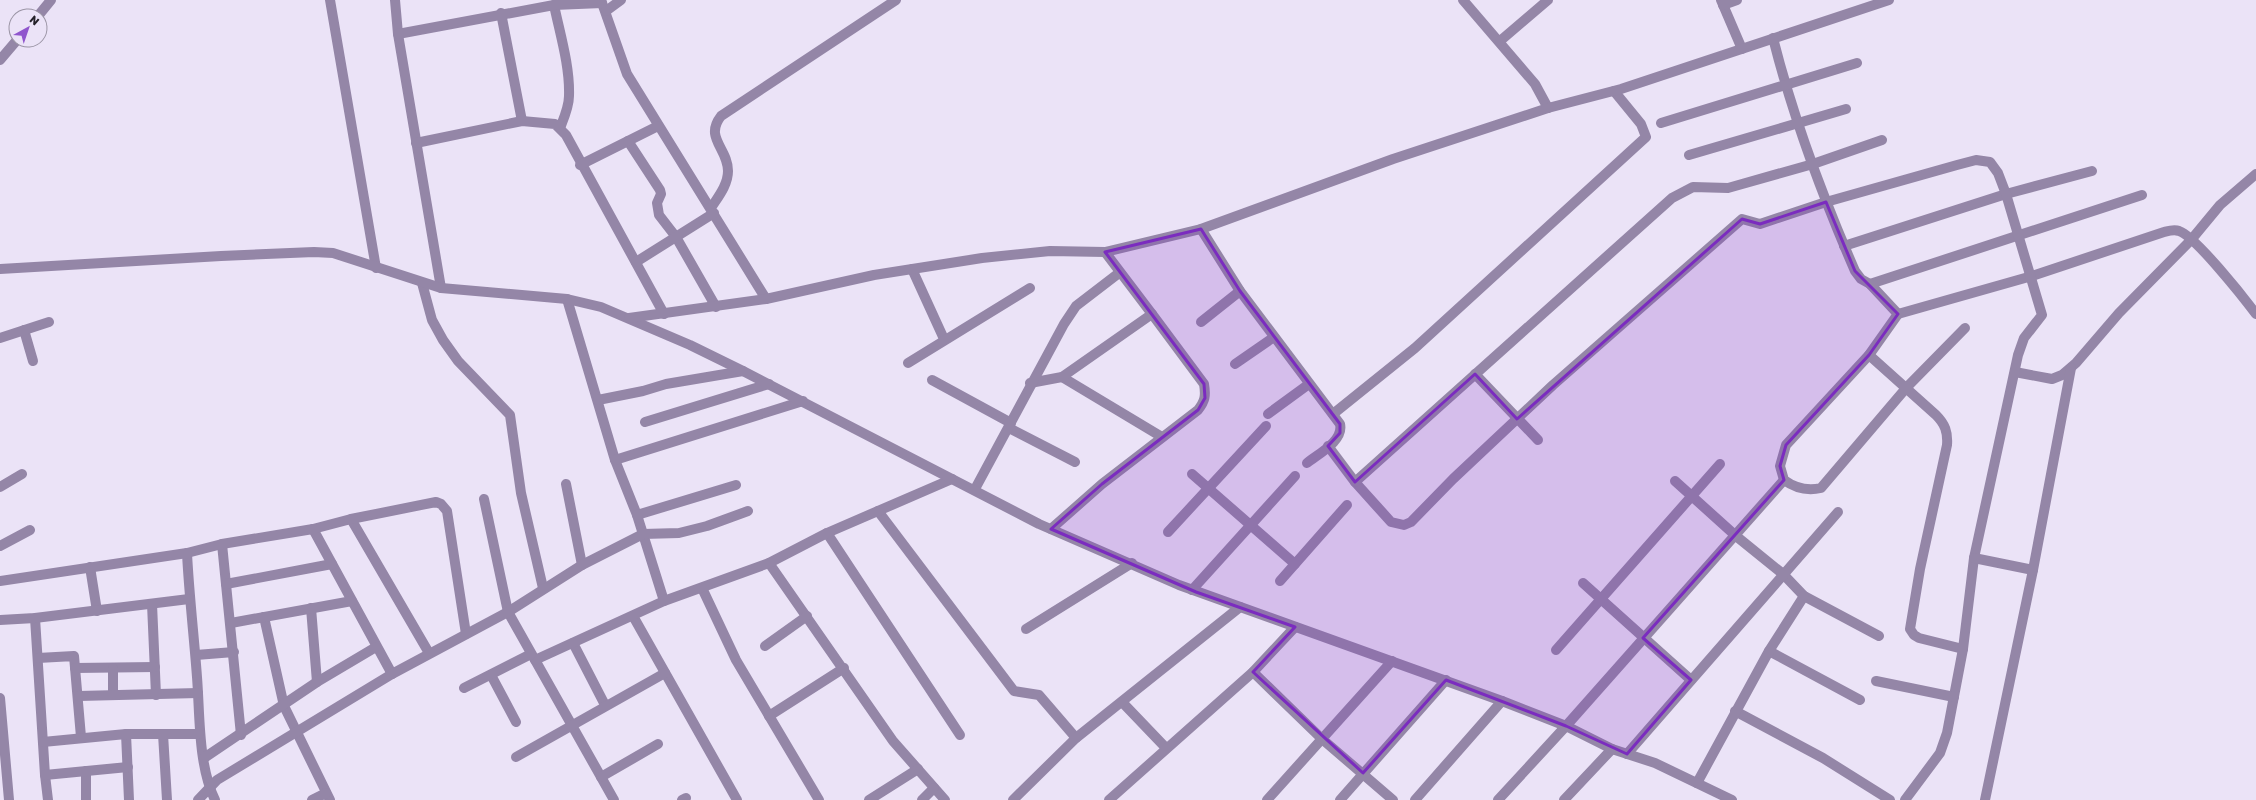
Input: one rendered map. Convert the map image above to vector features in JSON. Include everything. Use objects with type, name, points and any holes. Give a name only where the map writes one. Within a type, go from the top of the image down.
[{"type":"street","points":[[44,8],[51,0]]},
{"type":"street","points":[[330,0],[376,268]]},
{"type":"street","points":[[395,0],[398,34],[441,288]]},
{"type":"street","points":[[398,34],[500,13],[554,4],[603,5],[621,0]]},
{"type":"street","points":[[636,262],[676,237],[713,211],[723,189],[728,171],[727,163],[714,131],[721,116],[896,0]]},
{"type":"street","points":[[1500,41],[1548,0]]},
{"type":"street","points":[[1737,0],[1722,2],[1742,49]]},
{"type":"street","points":[[628,318],[766,299],[874,275],[982,258],[1050,251],[1105,252],[1201,229],[1393,159],[1548,108],[1614,91],[1889,0]]},
{"type":"street","points":[[1466,1],[1535,84],[1548,108]]},
{"type":"street","points":[[554,4],[565,60],[569,95],[567,110],[560,128]]},
{"type":"street","points":[[603,5],[627,74],[766,299]]},
{"type":"street","points":[[500,13],[522,121]]},
{"type":"street","points":[[1773,38],[1785,86],[1826,202],[1844,246],[1861,279],[1870,284],[1898,314]]},
{"type":"street","points":[[0,60],[10,48]]},
{"type":"street","points":[[1661,123],[1857,63]]},
{"type":"street","points":[[1333,414],[1415,348],[1646,137],[1641,124],[1614,91]]},
{"type":"street","points":[[1690,155],[1846,109]]},
{"type":"street","points":[[416,143],[522,121],[555,124],[560,128],[664,314]]},
{"type":"street","points":[[580,165],[658,126]]},
{"type":"street","points":[[1355,482],[1672,198],[1693,187],[1728,188],[1813,164],[1882,140]]},
{"type":"street","points":[[628,141],[660,190],[661,194],[657,203],[660,215],[676,237],[716,306]]},
{"type":"street","points":[[1328,446],[1355,482],[1391,522],[1404,525],[1411,522],[1453,479],[1517,419],[1742,219],[1760,224],[1826,202],[1983,160],[1994,166],[2006,194],[2032,276],[2042,315],[2024,338],[2015,372],[1974,558],[1963,649],[1947,733],[1940,753],[1905,800]]},
{"type":"street","points":[[1844,246],[2006,194],[2092,171]]},
{"type":"street","points":[[2015,372],[2052,379],[2062,375],[2071,368],[2119,313],[2191,240],[2220,205],[2256,174]]},
{"type":"street","points":[[1870,284],[2142,195]]},
{"type":"street","points":[[1201,229],[1240,291],[1333,414],[1341,429],[1337,438],[1307,463]]},
{"type":"street","points":[[1965,328],[1907,387],[1821,488],[1811,491],[1792,485],[1784,480],[1780,466],[1786,445],[1869,355],[1898,314],[2032,276],[2164,232],[2179,231],[2191,240],[2235,286],[2256,314]]},
{"type":"street","points":[[0,269],[314,252],[333,253],[441,288],[567,298],[601,307],[743,371],[1052,529],[1192,590],[1256,611],[1295,627],[1446,680],[1566,726],[1612,749],[1655,763],[1732,800]]},
{"type":"street","points":[[1052,529],[1102,484],[1198,410],[1203,403],[1206,393],[1204,384],[1152,314],[1119,273],[1105,252]]},
{"type":"street","points":[[912,269],[944,339]]},
{"type":"street","points":[[975,489],[1010,425],[1030,383],[1076,306],[1119,273]]},
{"type":"street","points":[[422,283],[432,320],[443,340],[458,361],[510,415],[521,493],[543,588]]},
{"type":"street","points":[[908,363],[944,339],[1030,288]]},
{"type":"street","points":[[1200,322],[1240,291]]},
{"type":"street","points":[[567,298],[615,460],[637,515],[664,601]]},
{"type":"street","points":[[1030,383],[1062,377],[1152,314]]},
{"type":"street","points":[[0,338],[49,322]]},
{"type":"street","points":[[24,330],[33,361]]},
{"type":"street","points":[[1235,364],[1274,337]]},
{"type":"street","points":[[1869,355],[1907,387],[1944,423],[1948,436],[1920,569],[1910,629],[1914,635],[1919,638],[1963,649]]},
{"type":"street","points":[[1985,800],[2033,570],[2071,368]]},
{"type":"street","points":[[598,400],[643,391],[666,384],[743,371]]},
{"type":"street","points":[[1475,374],[1538,440]]},
{"type":"street","points":[[1062,377],[1162,437]]},
{"type":"street","points":[[932,380],[1075,462]]},
{"type":"street","points":[[645,422],[769,384]]},
{"type":"street","points":[[1268,414],[1309,384]]},
{"type":"street","points":[[615,460],[803,401]]},
{"type":"street","points":[[1168,532],[1266,426]]},
{"type":"street","points":[[1556,650],[1720,464]]},
{"type":"street","points":[[0,487],[22,474]]},
{"type":"street","points":[[1192,474],[1295,564]]},
{"type":"street","points":[[1192,590],[1295,476]]},
{"type":"street","points":[[464,688],[533,657],[573,643],[664,601],[769,563],[827,533],[952,479]]},
{"type":"street","points":[[1498,800],[1736,536],[1784,480]]},
{"type":"street","points":[[1675,481],[1736,536],[1784,574],[1804,596],[1879,636]]},
{"type":"street","points":[[566,484],[582,565]]},
{"type":"street","points":[[637,515],[736,485]]},
{"type":"street","points":[[484,499],[508,612],[614,800]]},
{"type":"street","points":[[0,581],[187,553],[222,544],[313,530],[351,518],[436,502],[447,511],[466,634]]},
{"type":"street","points":[[1280,581],[1347,505]]},
{"type":"street","points":[[198,800],[217,780],[392,674],[508,612],[543,588],[582,565],[643,534],[679,533],[707,526],[748,511]]},
{"type":"street","points":[[878,511],[1014,691],[1039,695],[1076,738]]},
{"type":"street","points":[[1627,754],[1838,512]]},
{"type":"street","points":[[351,518],[430,653]]},
{"type":"street","points":[[0,546],[30,530]]},
{"type":"street","points":[[313,530],[392,674]]},
{"type":"street","points":[[827,533],[960,735]]},
{"type":"street","points":[[222,544],[234,652],[241,735]]},
{"type":"street","points":[[187,553],[189,599],[196,655],[200,734],[209,788],[215,800]]},
{"type":"street","points":[[1974,558],[2033,570]]},
{"type":"street","points":[[769,563],[844,668],[893,741],[945,800]]},
{"type":"street","points":[[1026,630],[1132,563]]},
{"type":"street","points":[[226,584],[332,564]]},
{"type":"street","points":[[90,567],[97,611]]},
{"type":"street","points":[[1583,583],[1691,680]]},
{"type":"street","points":[[702,588],[736,660],[819,800]]},
{"type":"street","points":[[1697,783],[1769,651],[1804,596]]},
{"type":"street","points":[[0,620],[36,618],[189,599]]},
{"type":"street","points":[[231,623],[352,601]]},
{"type":"street","points":[[152,604],[156,695]]},
{"type":"street","points":[[1013,800],[1076,738],[1240,607]]},
{"type":"street","points":[[311,608],[317,682]]},
{"type":"street","points":[[633,616],[737,800]]},
{"type":"street","points":[[765,646],[807,616]]},
{"type":"street","points":[[264,617],[284,706],[295,733],[328,796],[312,800]]},
{"type":"street","points":[[36,618],[44,775],[48,800]]},
{"type":"street","points":[[1109,800],[1253,672],[1295,627]]},
{"type":"street","points":[[573,643],[605,706]]},
{"type":"street","points":[[204,758],[241,735],[317,682],[376,647]]},
{"type":"street","points":[[1769,651],[1860,700]]},
{"type":"street","points":[[196,655],[234,652]]},
{"type":"street","points":[[38,658],[72,654],[75,658],[81,737]]},
{"type":"street","points":[[1268,800],[1392,661]]},
{"type":"street","points":[[75,668],[155,667]]},
{"type":"street","points":[[113,668],[113,695]]},
{"type":"street","points":[[769,716],[844,668]]},
{"type":"street","points":[[1253,672],[1322,739],[1393,800]]},
{"type":"street","points":[[516,757],[571,724],[665,673]]},
{"type":"street","points":[[491,675],[516,722]]},
{"type":"street","points":[[1340,800],[1446,680]]},
{"type":"street","points":[[1876,681],[1954,697]]},
{"type":"street","points":[[79,696],[198,693]]},
{"type":"street","points":[[0,698],[9,800]]},
{"type":"street","points":[[1415,800],[1502,701]]},
{"type":"street","points":[[1122,702],[1166,748]]},
{"type":"street","points":[[1735,711],[1823,758],[1890,800]]},
{"type":"street","points":[[43,742],[81,737],[126,734],[200,734]]},
{"type":"street","points":[[126,734],[129,800]]},
{"type":"street","points":[[163,734],[167,800]]},
{"type":"street","points":[[601,777],[658,744]]},
{"type":"street","points":[[1564,800],[1612,749]]},
{"type":"street","points":[[44,775],[128,767]]},
{"type":"street","points":[[869,800],[918,769]]},
{"type":"street","points":[[86,771],[86,800]]},
{"type":"street","points":[[922,800],[934,788]]},
{"type":"highlighted area","points":[[1826,202],[1855,271],[1898,314],[1869,355],[1786,445],[1780,466],[1784,480],[1643,638],[1691,680],[1627,754],[1566,726],[1446,680],[1363,773],[1253,672],[1295,627],[1196,592],[1051,529],[1102,484],[1198,410],[1205,398],[1204,384],[1105,252],[1201,229],[1240,291],[1340,424],[1340,433],[1328,446],[1355,482],[1475,374],[1517,419],[1742,219],[1760,224]]}]
